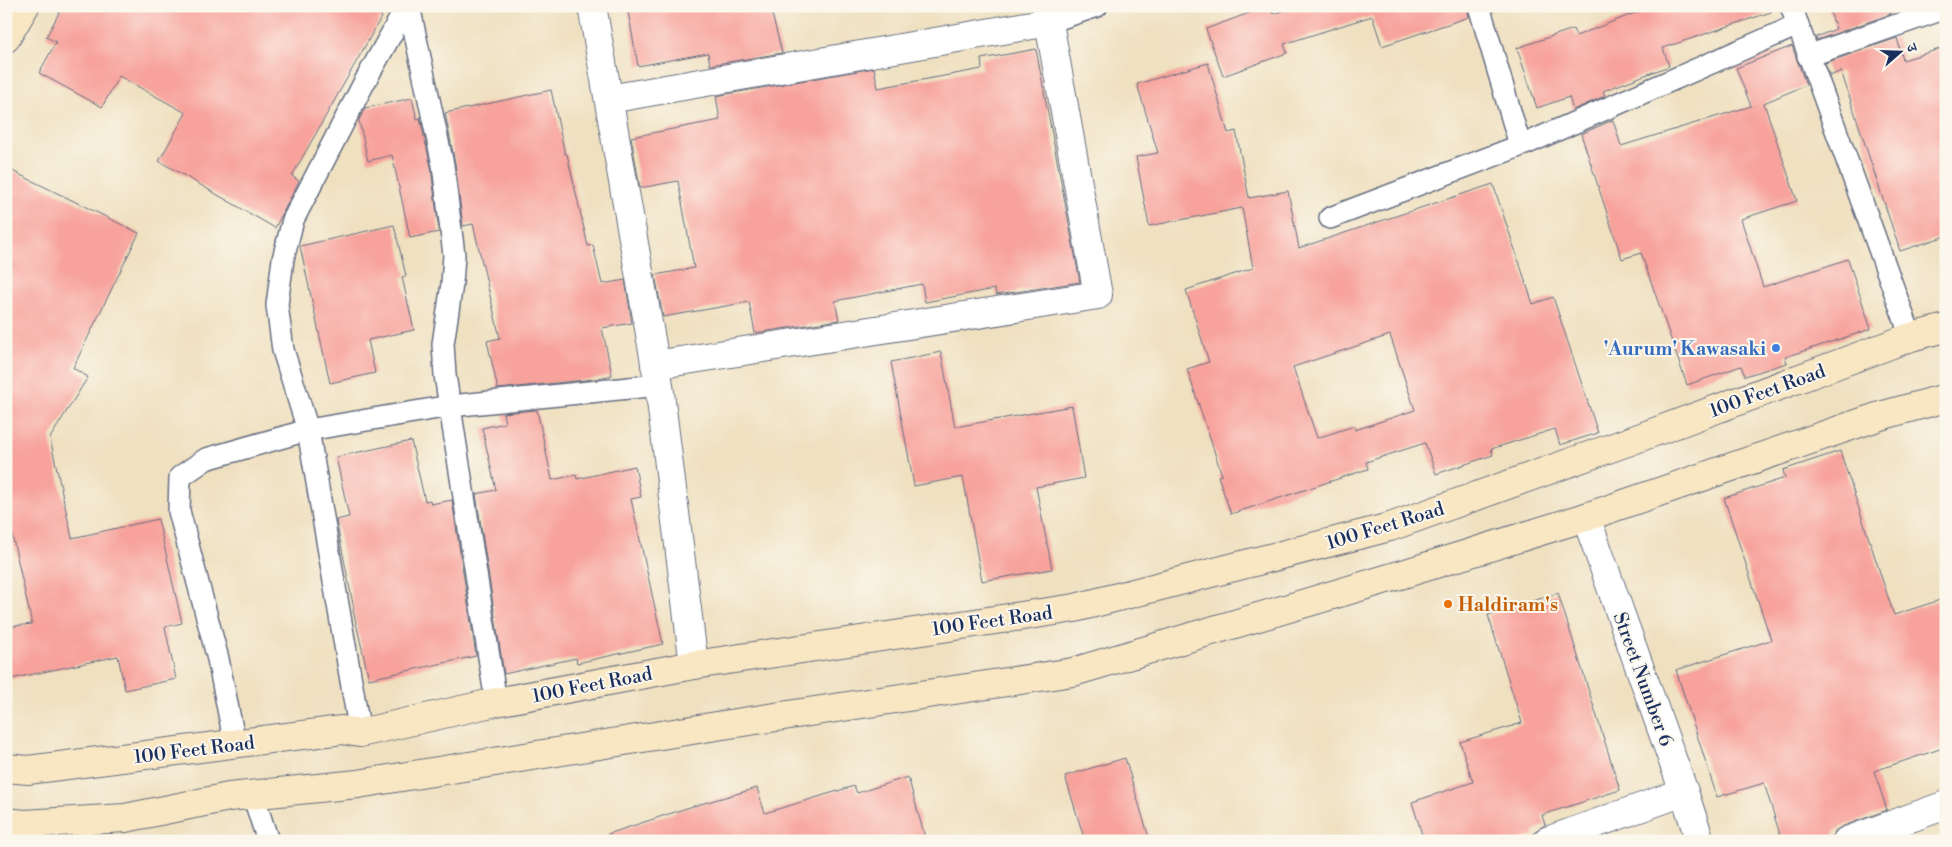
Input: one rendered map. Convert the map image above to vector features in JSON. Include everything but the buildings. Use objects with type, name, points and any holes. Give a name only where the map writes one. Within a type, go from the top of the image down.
[{"type":"street","points":[[6,38],[25,6]]},
{"type":"street","points":[[592,6],[657,375],[694,665]]},
{"type":"street","points":[[609,99],[1048,14],[1098,295],[657,375]]},
{"type":"street","name":"100 Feet Road","points":[[6,768],[28,770],[342,730],[360,733],[496,702],[694,665],[1075,608],[1390,527],[1911,336],[1946,328]]},
{"type":"street","points":[[6,822],[24,824],[125,818],[229,797],[358,784],[723,725],[1072,672],[1393,577],[1586,517],[1880,416],[1946,398]]},
{"type":"street","name":"Street Number 6","points":[[1586,517],[1700,841]]},
{"type":"street","points":[[1547,841],[1684,792]]},
{"type":"street","points":[[1847,841],[1946,805]]},
{"type":"lane","points":[[408,6],[443,165],[454,255],[452,284],[443,344],[444,375],[496,702]]},
{"type":"lane","points":[[360,733],[308,430],[283,350],[277,305],[283,259],[293,220],[364,83],[408,6]]},
{"type":"lane","points":[[1048,14],[1097,6]]},
{"type":"lane","points":[[1479,6],[1520,145]]},
{"type":"lane","points":[[1808,56],[1924,11],[1946,8]]},
{"type":"lane","points":[[1330,218],[1520,145],[1794,16],[1911,336]]},
{"type":"lane","points":[[235,744],[218,659],[179,511],[180,477],[206,459],[308,430],[450,406],[657,375]]},
{"type":"lane","points":[[253,795],[268,841]]},
{"type":"place","name":"'Aurum' Kawasaki","points":[[1776,348]]},
{"type":"place","name":"Haldiram's","points":[[1448,604]]}]
